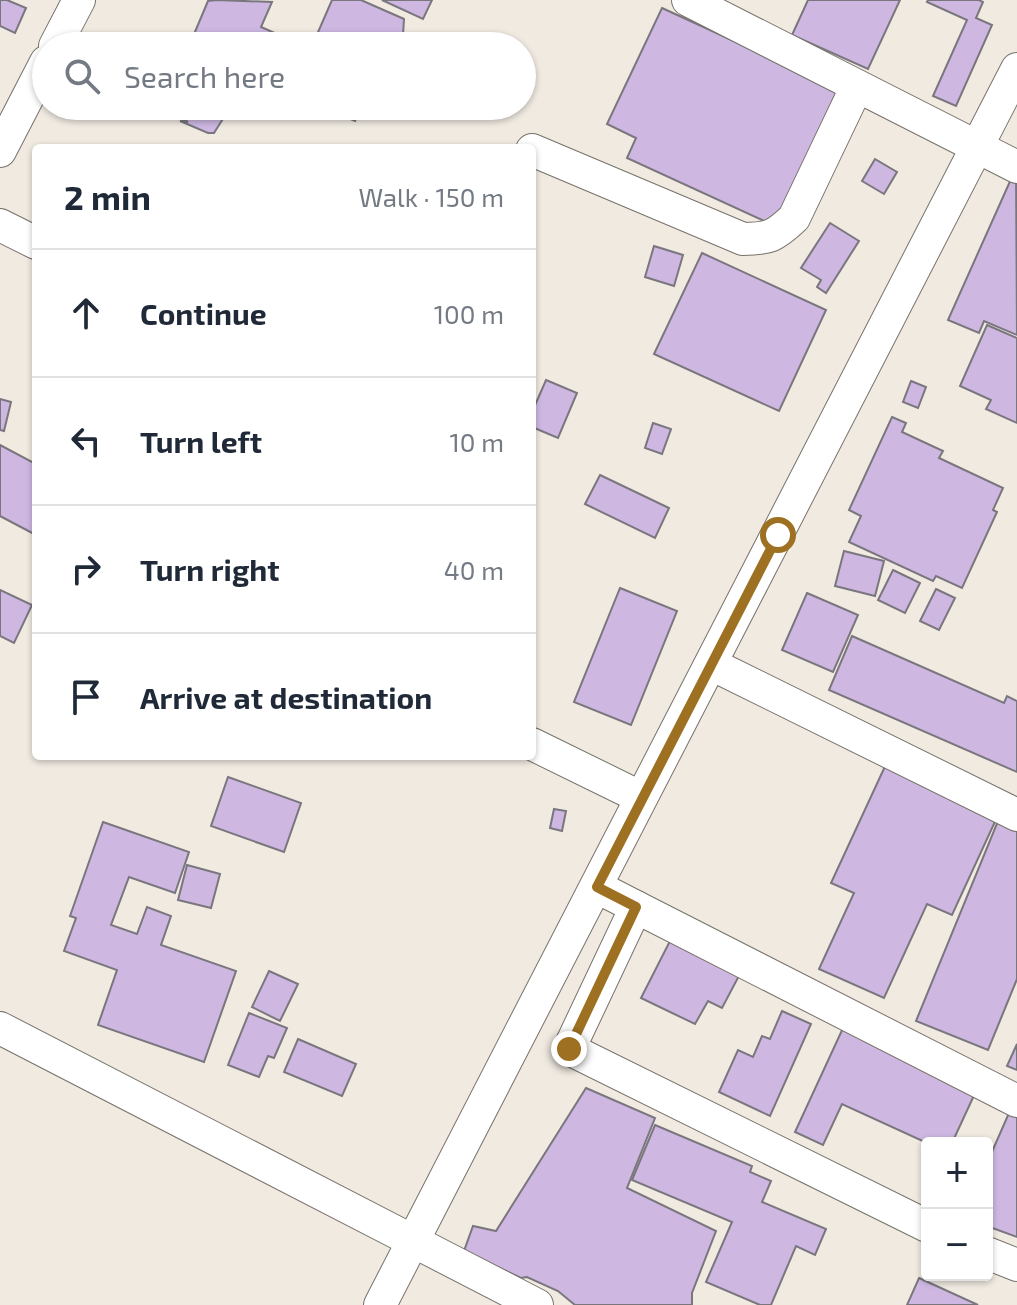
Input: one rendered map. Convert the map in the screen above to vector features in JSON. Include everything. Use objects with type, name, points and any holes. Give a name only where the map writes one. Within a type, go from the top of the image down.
[{"type":"street","points":[[62,32],[79,0]]},
{"type":"street","points":[[688,0],[1017,167]]},
{"type":"street","points":[[380,1305],[1017,69]]},
{"type":"street","points":[[536,152],[743,239],[764,239],[778,233],[794,218],[857,86]]},
{"type":"street","points":[[0,151],[32,89]]},
{"type":"street","points":[[0,225],[32,241]]},
{"type":"street","points":[[711,664],[1017,815]]},
{"type":"street","points":[[536,746],[640,797]]},
{"type":"street","points":[[597,887],[1017,1101]]},
{"type":"street","points":[[636,907],[569,1049],[921,1223]]},
{"type":"street","points":[[0,1028],[537,1305]]},
{"type":"street","points":[[993,1255],[1017,1265]]},
{"type":"building","points":[[0,0],[26,8],[15,33],[0,26]]},
{"type":"building","points":[[332,0],[361,0],[404,19],[403,32],[318,32]]},
{"type":"building","points":[[382,0],[432,0],[423,19]]},
{"type":"building","points":[[808,0],[900,0],[868,69],[792,35]]},
{"type":"building","points":[[928,0],[979,0],[983,2],[976,18],[992,25],[956,106],[933,96],[967,20]]},
{"type":"building","points":[[208,1],[272,2],[261,27],[272,32],[195,32]]},
{"type":"building","points":[[662,8],[838,89],[775,226],[627,158],[636,138],[607,124]]},
{"type":"building","points":[[184,120],[222,120],[214,133],[180,121],[188,122]]},
{"type":"building","points":[[875,159],[897,172],[884,194],[862,181]]},
{"type":"building","points":[[1016,168],[1017,335],[984,321],[979,333],[948,320]]},
{"type":"building","points":[[830,223],[859,241],[826,293],[817,287],[821,280],[801,268]]},
{"type":"building","points":[[654,246],[683,255],[674,286],[645,277]]},
{"type":"building","points":[[702,253],[826,310],[779,411],[654,354]]},
{"type":"building","points":[[987,325],[1017,338],[1017,423],[986,409],[991,400],[960,386]]},
{"type":"building","points":[[546,380],[577,393],[558,438],[536,429],[536,403]]},
{"type":"building","points":[[911,381],[926,387],[918,408],[903,402]]},
{"type":"building","points":[[0,399],[11,402],[4,431],[0,430]]},
{"type":"building","points":[[892,417],[906,423],[902,432],[943,451],[939,458],[1003,488],[993,510],[997,512],[962,588],[936,576],[933,581],[849,542],[861,516],[849,510]]},
{"type":"building","points":[[653,423],[671,429],[662,454],[645,448]]},
{"type":"building","points":[[0,445],[32,462],[32,533],[0,516]]},
{"type":"building","points":[[600,475],[669,508],[655,538],[585,504]]},
{"type":"building","points":[[844,551],[884,561],[875,596],[835,586]]},
{"type":"building","points":[[893,570],[920,583],[905,613],[878,600]]},
{"type":"building","points":[[620,588],[677,611],[631,725],[574,702]]},
{"type":"building","points":[[936,589],[955,598],[939,630],[920,621]]},
{"type":"building","points":[[0,590],[32,605],[14,643],[0,636]]},
{"type":"building","points":[[807,593],[858,615],[833,672],[782,650]]},
{"type":"building","points":[[852,636],[1004,703],[1007,696],[1017,701],[1017,772],[829,690]]},
{"type":"building","points":[[887,762],[999,813],[952,915],[927,904],[884,998],[819,969],[854,893],[831,883]]},
{"type":"building","points":[[228,777],[301,803],[284,852],[211,826]]},
{"type":"building","points":[[554,809],[566,811],[562,831],[550,828]]},
{"type":"building","points":[[998,821],[1017,828],[1017,979],[988,1050],[916,1021]]},
{"type":"building","points":[[103,822],[189,852],[175,893],[129,877],[111,925],[137,934],[147,907],[171,916],[161,945],[236,971],[204,1062],[98,1025],[117,970],[64,951],[76,918],[70,916]]},
{"type":"building","points":[[187,865],[220,874],[211,908],[178,900]]},
{"type":"building","points":[[672,937],[741,972],[722,1008],[708,1001],[695,1024],[641,998]]},
{"type":"building","points":[[269,971],[298,984],[280,1021],[252,1007]]},
{"type":"building","points":[[782,1011],[811,1024],[770,1116],[719,1092],[738,1050],[753,1057],[762,1036],[770,1039]]},
{"type":"building","points":[[249,1013],[287,1028],[274,1058],[268,1056],[259,1077],[228,1065]]},
{"type":"building","points":[[843,1028],[977,1089],[955,1137],[921,1137],[921,1140],[842,1104],[823,1145],[795,1132]]},
{"type":"building","points":[[298,1039],[356,1064],[342,1096],[284,1072]]},
{"type":"building","points":[[1017,1044],[1017,1070],[1007,1066]]},
{"type":"building","points":[[586,1088],[655,1118],[627,1188],[716,1231],[692,1293],[692,1305],[575,1305],[558,1291],[527,1277],[521,1278],[464,1251],[473,1226],[496,1231]]},
{"type":"building","points":[[1009,1113],[1017,1116],[1017,1237],[993,1228],[993,1149]]},
{"type":"building","points":[[655,1125],[752,1166],[750,1172],[771,1181],[762,1202],[826,1229],[815,1255],[796,1246],[771,1305],[760,1305],[706,1282],[732,1222],[632,1180]]},
{"type":"building","points":[[919,1278],[978,1305],[907,1305]]},
{"type":"route","points":[[569,1049],[636,907],[597,887],[640,797],[778,535]]}]
